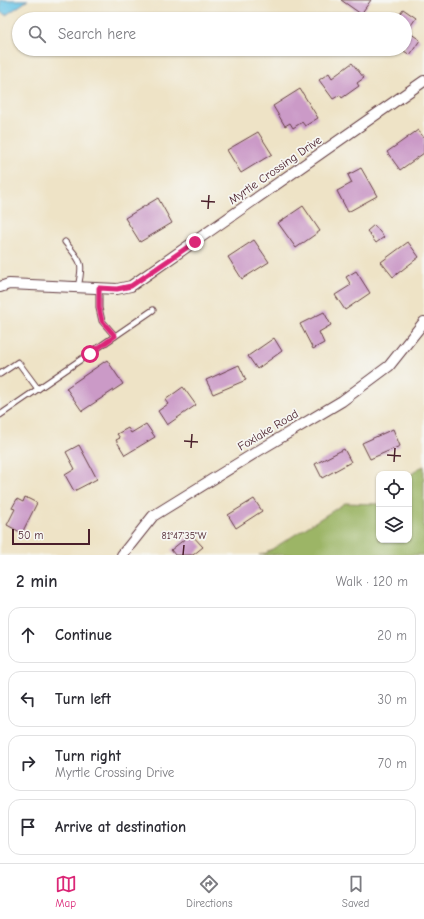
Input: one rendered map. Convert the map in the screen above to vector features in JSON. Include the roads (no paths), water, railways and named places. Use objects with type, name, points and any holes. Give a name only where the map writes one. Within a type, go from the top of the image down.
[{"type":"street","name":"Myrtle Crossing Drive","points":[[0,287],[9,284],[117,289],[131,286],[424,82]]},
{"type":"street","name":"Foxlake Road","points":[[122,555],[153,516],[342,401],[389,366],[424,322]]},
{"type":"lane","points":[[65,242],[81,264],[82,271],[78,287]]},
{"type":"lane","points":[[99,288],[99,308],[102,321],[115,336]]},
{"type":"lane","points":[[0,415],[153,310]]},
{"type":"lane","points":[[0,374],[18,362],[38,389]]},
{"type":"water","points":[[0,0],[28,0],[6,15],[0,12]]}]
